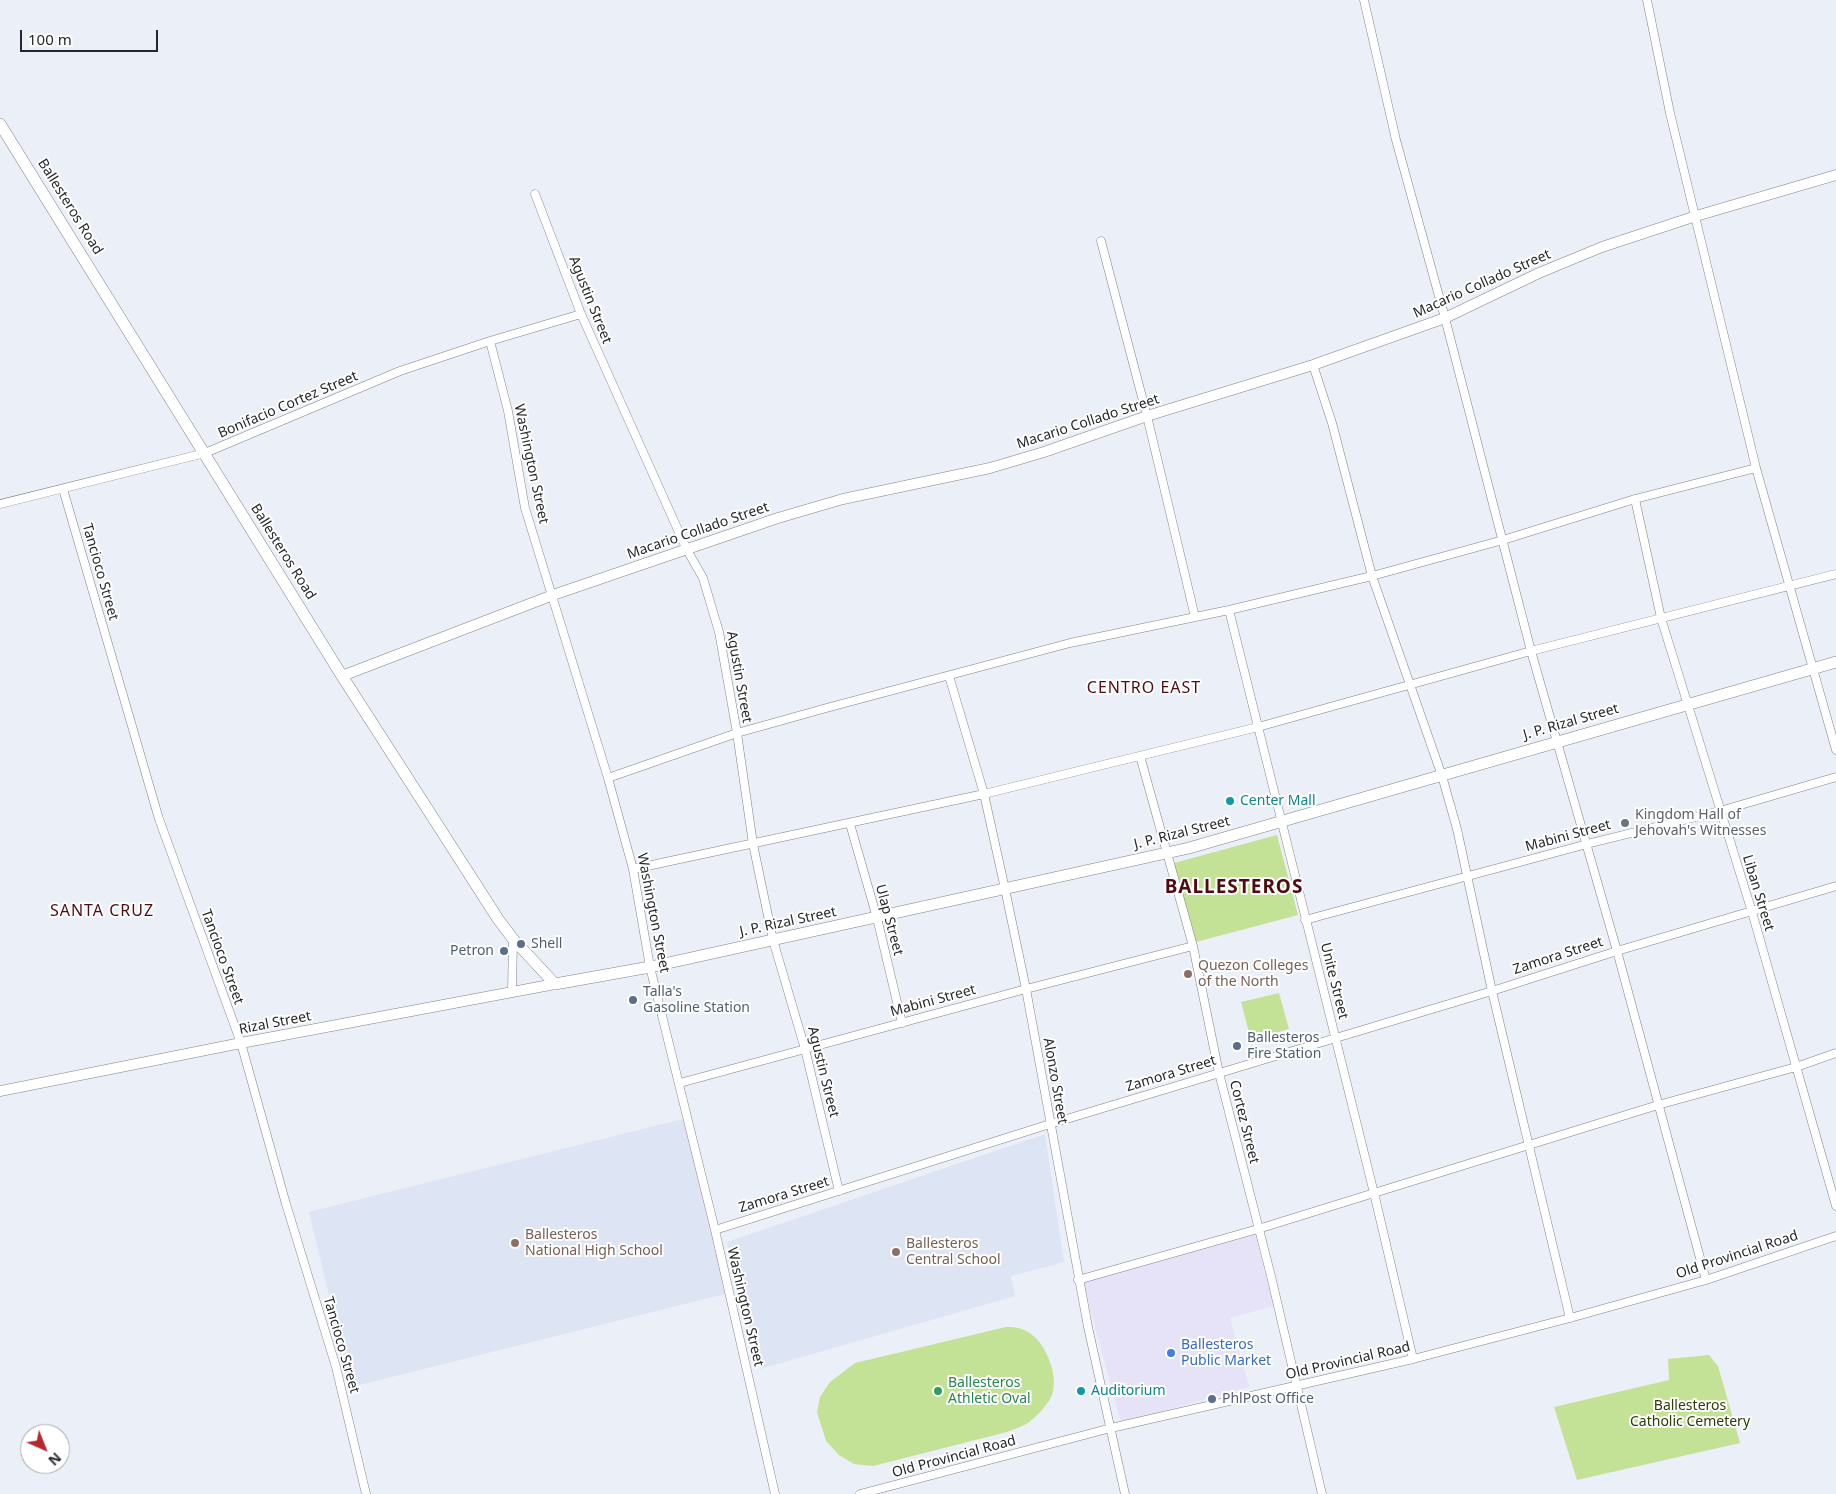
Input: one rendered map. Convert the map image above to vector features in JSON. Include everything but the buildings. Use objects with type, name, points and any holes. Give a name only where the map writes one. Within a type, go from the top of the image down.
[{"type":"main road","name":"Ballesteros Road","points":[[0,124],[342,676],[494,913],[513,939],[555,984]]},
{"type":"main road","name":"J. P. Rizal Street","points":[[555,984],[650,967],[1166,853],[1282,822],[1836,662]]},
{"type":"street","points":[[1364,0],[1392,121],[1532,651],[1706,1280]]},
{"type":"street","points":[[1647,0],[1670,113],[1756,468],[1836,750]]},
{"type":"street","name":"Macario Collado Street","points":[[342,676],[552,595],[806,509],[900,486],[990,468],[1044,452],[1147,416],[1313,365],[1445,318],[1539,273],[1602,247],[1696,216],[1836,175]]},
{"type":"street","name":"Agustin Street","points":[[535,194],[581,314],[687,550],[702,578],[719,632],[737,733],[753,844],[773,940],[804,1049],[840,1191]]},
{"type":"street","points":[[1101,241],[1147,416],[1194,617]]},
{"type":"street","name":"Bonifacio Cortez Street","points":[[0,504],[205,453],[400,371],[490,341],[581,314]]},
{"type":"street","name":"Washington Street","points":[[490,341],[508,411],[525,508],[608,778],[633,869],[650,967],[715,1230],[775,1494]]},
{"type":"street","points":[[1313,365],[1334,432],[1372,576],[1442,776],[1457,829],[1492,991],[1570,1318]]},
{"type":"street","points":[[608,778],[737,733],[1070,643],[1229,610],[1372,576],[1503,540],[1636,499],[1756,468]]},
{"type":"street","name":"Tancioco Street","points":[[63,489],[159,819],[240,1043],[286,1204],[336,1367],[366,1494]]},
{"type":"street","name":"Liban Street","points":[[1636,499],[1661,618],[1752,912],[1836,1206]]},
{"type":"street","points":[[633,869],[850,824],[1140,756],[1258,727],[1532,651],[1836,574]]},
{"type":"street","name":"Unite Street","points":[[1229,610],[1374,1193],[1413,1359]]},
{"type":"street","name":"Alonzo Street","points":[[950,676],[984,794],[1005,889],[1026,989],[1078,1280],[1125,1494]]},
{"type":"street","name":"Cortez Street","points":[[1140,756],[1193,946],[1219,1073],[1322,1494]]},
{"type":"street","name":"Mabini Street","points":[[1306,920],[1586,844],[1720,811],[1836,777]]},
{"type":"street","name":"Ulap Street","points":[[850,824],[877,918],[902,1023]]},
{"type":"street","name":"Zamora Street","points":[[715,1230],[1050,1124],[1335,1039],[1616,951],[1836,886]]},
{"type":"street","points":[[512,992],[513,939]]},
{"type":"street","name":"Mabini Street","points":[[680,1083],[1026,989],[1193,946]]},
{"type":"street","name":"Rizal Street","points":[[0,1091],[240,1043],[555,984]]},
{"type":"street","points":[[1078,1280],[1374,1193],[1658,1105],[1796,1067],[1836,1053]]},
{"type":"street","name":"Old Provincial Road","points":[[860,1494],[1111,1428],[1413,1359],[1570,1318],[1706,1280],[1836,1236]]},
{"type":"shaded area","name":"Ballesteros National High School","points":[[687,1118],[725,1294],[351,1387],[309,1212]]},
{"type":"shaded area","name":"Ballesteros Central School","points":[[1045,1134],[1064,1262],[1011,1276],[1015,1296],[760,1369],[727,1242]]},
{"type":"shaded area","name":"Ballesteros Public Market","points":[[1255,1235],[1274,1306],[1230,1318],[1249,1387],[1121,1423],[1083,1282]]},
{"type":"green space","points":[[1277,835],[1298,915],[1196,942],[1174,863]]},
{"type":"green space","points":[[1279,993],[1289,1029],[1251,1040],[1241,1002]]},
{"type":"green space","name":"Ballesteros Athletic Oval","points":[[1006,1327],[1022,1329],[1037,1339],[1047,1354],[1053,1372],[1054,1381],[1051,1397],[1041,1411],[1028,1423],[1007,1432],[873,1466],[854,1464],[839,1455],[826,1441],[817,1412],[820,1397],[830,1382],[855,1363]]},
{"type":"green space","name":"Ballesteros Catholic Cemetery","points":[[1709,1355],[1718,1366],[1740,1443],[1577,1480],[1554,1407],[1669,1380],[1668,1359]]},
{"type":"place","name":"Center Mall","points":[[1230,801]]},
{"type":"place","name":"Kingdom Hall of Jehovah's Witnesses","points":[[1625,823]]},
{"type":"place","name":"Shell","points":[[521,944]]},
{"type":"place","name":"Petron","points":[[504,951]]},
{"type":"place","name":"Quezon Colleges of the North","points":[[1188,974]]},
{"type":"place","name":"Talla's Gasoline Station","points":[[633,1000]]},
{"type":"place","name":"Ballesteros Fire Station","points":[[1237,1046]]},
{"type":"place","name":"Ballesteros National High School","points":[[515,1243]]},
{"type":"place","name":"Ballesteros Central School","points":[[896,1252]]},
{"type":"place","name":"Ballesteros Public Market","points":[[1171,1353]]},
{"type":"place","name":"Ballesteros Athletic Oval","points":[[938,1391]]},
{"type":"place","name":"Auditorium","points":[[1081,1391]]},
{"type":"place","name":"PhlPost Office","points":[[1212,1399]]},
{"type":"district","name":"CENTRO EAST","points":[[1144,688]]},
{"type":"district","name":"BALLESTEROS","points":[[1234,888]]},
{"type":"district","name":"SANTA CRUZ","points":[[102,911]]}]
